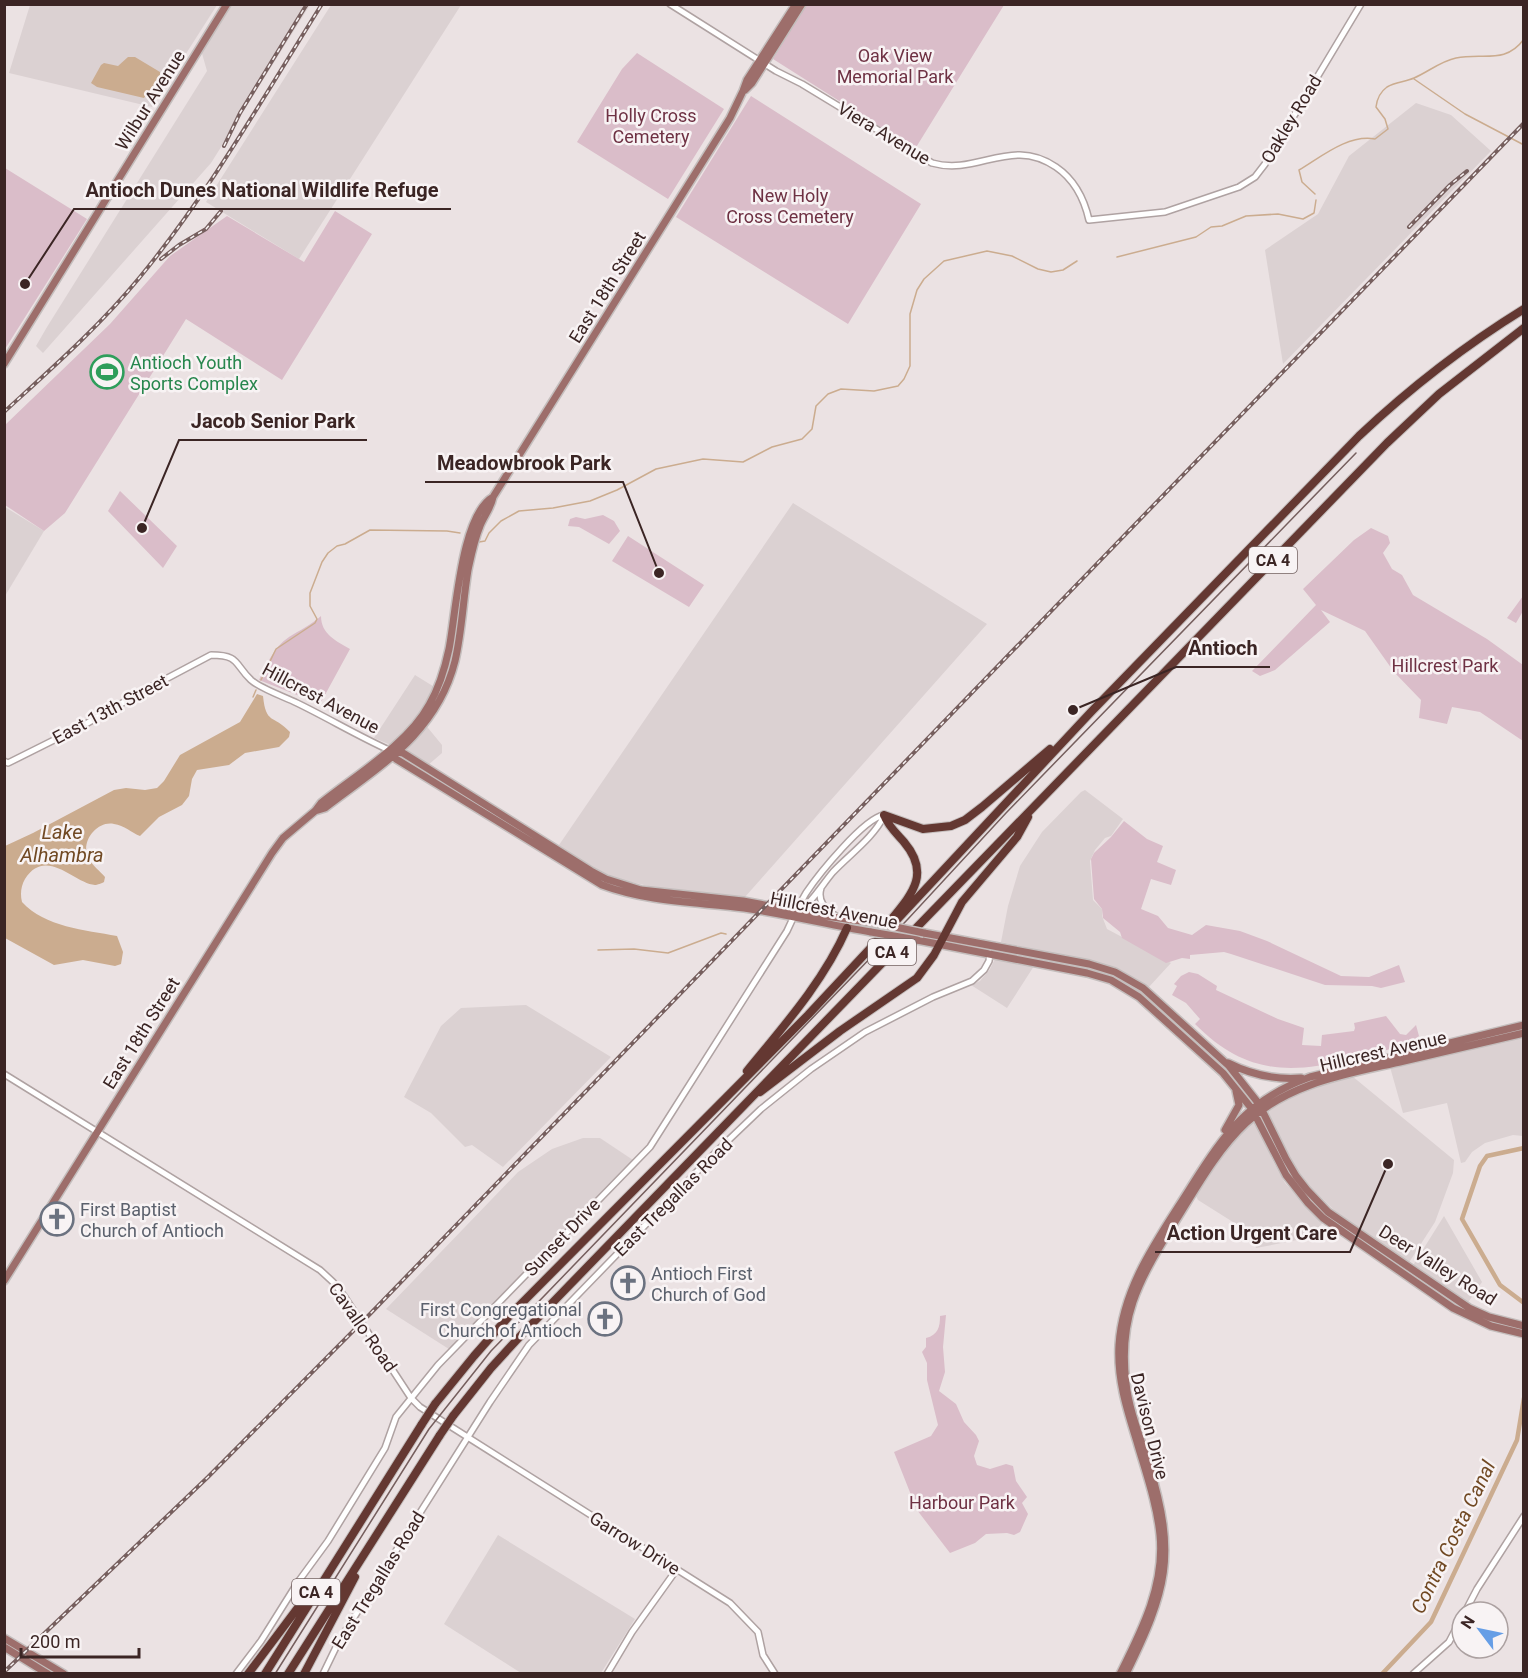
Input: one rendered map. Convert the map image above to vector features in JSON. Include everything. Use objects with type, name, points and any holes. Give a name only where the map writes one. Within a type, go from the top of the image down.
[{"type":"highway","name":"CA 4","points":[[265,1674],[366,1510],[435,1404],[512,1314],[715,1110],[852,968],[1075,729],[1390,406],[1463,348],[1524,309]]},
{"type":"highway","name":"CA 4","points":[[288,1674],[383,1522],[453,1416],[524,1332],[1394,436],[1457,379],[1524,328]]},
{"type":"highway","points":[[884,815],[923,829],[951,826],[964,820],[1075,729]]},
{"type":"highway","points":[[749,1099],[770,1086],[833,1036],[917,978],[945,936],[962,902],[1017,837],[1035,806]]},
{"type":"highway","points":[[852,968],[907,899],[917,878],[918,869],[914,857],[888,825],[884,815]]},
{"type":"highway","points":[[715,1110],[837,952],[847,928]]},
{"type":"highway","points":[[248,1674],[313,1587],[366,1510]]},
{"type":"highway","points":[[304,1674],[383,1522]]},
{"type":"main road","name":"Wilbur Avenue","points":[[4,364],[227,4]]},
{"type":"main road","name":"East 18th Street","points":[[762,62],[796,4]]},
{"type":"main road","name":"East 18th Street","points":[[4,1281],[283,838],[315,812],[326,808],[393,752],[431,702],[449,649],[465,548],[479,514],[487,501],[493,497],[730,118],[747,80],[802,4]]},
{"type":"main road","name":"Hillcrest Avenue","points":[[393,752],[606,879],[641,890],[743,900],[847,928],[1087,973],[1111,980],[1142,999],[1232,1083],[1254,1112],[1284,1088],[1310,1077],[1524,1025]]},
{"type":"main road","name":"Hillcrest Avenue","points":[[797,913],[876,923],[1089,964],[1115,972],[1150,993],[1223,1060],[1261,1107]]},
{"type":"main road","name":"Hillcrest Avenue","points":[[1261,1107],[1318,1082],[1524,1033]]},
{"type":"main road","points":[[1223,1060],[1249,1072],[1270,1078],[1310,1077]]},
{"type":"main road","points":[[1220,1141],[1239,1106],[1238,1095],[1232,1083]]},
{"type":"main road","name":"Deer Valley Road","points":[[1261,1107],[1296,1176],[1306,1190],[1328,1212],[1469,1308],[1489,1317],[1524,1326]]},
{"type":"main road","name":"Deer Valley Road","points":[[1254,1112],[1286,1175],[1323,1218],[1453,1308],[1491,1326],[1524,1334]]},
{"type":"main road","name":"Davison Drive","points":[[1120,1674],[1152,1604],[1159,1576],[1161,1546],[1156,1508],[1121,1388],[1119,1347],[1121,1329],[1130,1294],[1142,1267],[1220,1141],[1232,1127],[1254,1112]]},
{"type":"main road","name":"Davison Drive","points":[[1126,1674],[1157,1606],[1164,1579],[1166,1548],[1163,1515],[1126,1384],[1125,1331],[1131,1305],[1145,1270],[1214,1162],[1254,1112]]},
{"type":"main road","points":[[4,1638],[64,1674]]},
{"type":"main road","points":[[4,1647],[48,1674]]},
{"type":"street","name":"Viera Avenue","points":[[670,4],[762,62],[932,163],[961,166],[1006,155],[1021,154],[1037,157],[1050,163],[1066,174],[1075,184],[1084,200],[1089,220]]},
{"type":"street","name":"Oakley Road","points":[[1089,220],[1165,212],[1239,187],[1254,177],[1361,4]]},
{"type":"street","name":"Hillcrest Avenue","points":[[211,655],[232,658],[240,664],[252,681],[393,752]]},
{"type":"street","name":"East 13th Street","points":[[7,762],[84,725],[211,655]]},
{"type":"street","points":[[797,913],[877,827],[884,815]]},
{"type":"street","points":[[797,913],[805,895],[827,865],[871,820],[884,815]]},
{"type":"street","points":[[822,886],[819,894],[821,902],[838,917]]},
{"type":"street","name":"Sunset Drive","points":[[236,1674],[328,1541],[385,1448],[396,1418],[438,1365],[650,1147],[780,944],[797,913]]},
{"type":"street","name":"East Tregallas Road","points":[[323,1674],[344,1632],[529,1345],[704,1164],[761,1109],[811,1069],[866,1032],[933,997],[972,981],[984,970],[989,961],[992,946]]},
{"type":"street","name":"Cavallo Road","points":[[4,1074],[320,1270],[344,1296],[411,1398],[427,1412],[467,1438]]},
{"type":"street","name":"Garrow Drive","points":[[467,1438],[506,1460],[730,1603],[758,1632],[764,1655],[775,1674]]},
{"type":"street","points":[[1471,1600],[1524,1516]]},
{"type":"street","points":[[607,1674],[646,1612],[677,1569]]},
{"type":"street","points":[[1413,1674],[1450,1640]]},
{"type":"shaded area","points":[[30,5],[217,5],[152,107],[9,73]]},
{"type":"shaded area","points":[[230,5],[310,5],[211,163],[43,353],[36,346],[47,327],[207,71],[201,50]]},
{"type":"shaded area","points":[[331,5],[461,5],[299,259],[206,202]]},
{"type":"shaded area","points":[[1416,103],[1451,115],[1491,151],[1283,364],[1265,250],[1318,214],[1349,156]]},
{"type":"shaded area","points":[[793,503],[987,624],[745,897],[657,888],[614,878],[559,845]]},
{"type":"shaded area","points":[[5,507],[44,531],[5,596]]},
{"type":"shaded area","points":[[415,675],[436,688],[419,717],[442,745],[442,753],[427,766],[398,748],[374,738]]},
{"type":"shaded area","points":[[1085,790],[1123,819],[1111,836],[1105,838],[1095,850],[1090,861],[1093,900],[1102,909],[1107,929],[1171,963],[1148,988],[1129,975],[1108,966],[1001,942],[1008,906],[1020,866],[1042,832]]},
{"type":"shaded area","points":[[995,959],[1034,966],[1007,1008],[971,985],[980,981]]},
{"type":"shaded area","points":[[526,1005],[611,1057],[503,1167],[472,1145],[465,1147],[431,1113],[404,1097],[441,1026],[461,1008]]},
{"type":"shaded area","points":[[1523,1035],[1523,1136],[1513,1135],[1485,1143],[1461,1163],[1447,1103],[1403,1113],[1390,1067]]},
{"type":"shaded area","points":[[1352,1076],[1454,1160],[1453,1173],[1435,1222],[1408,1264],[1334,1210],[1300,1177],[1266,1110],[1298,1092]]},
{"type":"shaded area","points":[[1255,1121],[1285,1183],[1323,1223],[1311,1234],[1297,1240],[1256,1248],[1252,1234],[1198,1200],[1196,1196],[1239,1133]]},
{"type":"shaded area","points":[[583,1138],[600,1138],[636,1162],[452,1351],[386,1309],[518,1172],[552,1149]]},
{"type":"shaded area","points":[[1444,1216],[1482,1282],[1467,1304],[1412,1267]]},
{"type":"shaded area","points":[[498,1535],[635,1619],[601,1673],[521,1673],[444,1624]]},
{"type":"green space","name":"Oak View Memorial Park","points":[[806,5],[1004,5],[915,149],[773,59]]},
{"type":"green space","name":"Holly Cross Cemetery","points":[[637,53],[724,109],[668,199],[577,142],[622,69]]},
{"type":"green space","name":"New Holy Cross Cemetery","points":[[751,96],[921,204],[848,324],[676,217]]},
{"type":"green space","points":[[5,168],[87,219],[5,349]]},
{"type":"green space","name":"Antioch Youth Sports Complex","points":[[335,211],[372,234],[282,380],[186,319],[65,513],[44,531],[5,505],[5,425],[110,324],[170,256],[227,216],[304,262]]},
{"type":"green space","points":[[120,491],[177,546],[163,568],[108,511]]},
{"type":"green space","points":[[603,515],[614,521],[620,531],[609,544],[579,527],[568,526],[570,519],[576,517],[585,519]]},
{"type":"green space","name":"Hillcrest Park","points":[[1371,528],[1388,536],[1390,543],[1383,553],[1392,569],[1402,575],[1413,595],[1487,639],[1523,665],[1523,741],[1480,712],[1452,707],[1447,724],[1419,718],[1421,700],[1394,672],[1365,631],[1321,610],[1330,622],[1275,670],[1260,676],[1252,671],[1316,605],[1303,589],[1354,540]]},
{"type":"green space","points":[[628,536],[704,585],[689,607],[612,561]]},
{"type":"green space","points":[[1523,596],[1523,611],[1516,623],[1507,618]]},
{"type":"green space","points":[[321,616],[326,632],[350,649],[320,704],[259,680],[279,646]]},
{"type":"green space","points":[[1124,821],[1147,839],[1163,846],[1157,862],[1176,870],[1171,885],[1151,879],[1141,909],[1158,916],[1168,928],[1192,935],[1206,925],[1240,931],[1267,941],[1341,976],[1369,977],[1399,965],[1405,982],[1381,988],[1325,985],[1224,952],[1190,955],[1190,959],[1182,958],[1166,963],[1122,938],[1120,932],[1103,918],[1102,909],[1094,899],[1091,859]]},
{"type":"green space","points":[[1189,972],[1198,974],[1217,986],[1216,990],[1278,1019],[1304,1028],[1302,1045],[1321,1046],[1322,1035],[1354,1031],[1354,1023],[1386,1016],[1400,1034],[1406,1035],[1416,1025],[1419,1036],[1408,1045],[1349,1060],[1296,1068],[1271,1066],[1246,1059],[1221,1046],[1195,1024],[1200,1019],[1186,1003],[1172,995],[1177,986],[1174,984],[1181,976]]},
{"type":"green space","name":"Harbour Park","points":[[946,1315],[943,1347],[945,1372],[939,1391],[956,1404],[964,1422],[976,1435],[979,1441],[974,1456],[977,1465],[990,1469],[1006,1464],[1013,1466],[1016,1481],[1027,1497],[1022,1503],[1028,1514],[1020,1532],[1014,1535],[986,1534],[975,1543],[950,1553],[917,1510],[894,1452],[931,1436],[938,1425],[927,1380],[927,1363],[922,1352],[926,1347],[926,1338],[938,1330],[940,1316]]},
{"type":"water","points":[[128,57],[135,57],[160,72],[160,76],[144,98],[97,87],[91,83],[101,65],[104,63],[118,66]]},
{"type":"water","name":"Lake Alhambra","points":[[257,694],[263,696],[268,715],[290,732],[289,737],[279,747],[245,753],[229,765],[197,770],[192,779],[189,796],[182,805],[159,817],[140,836],[114,824],[96,829],[88,840],[87,853],[91,862],[105,877],[104,882],[95,885],[87,883],[51,866],[42,866],[33,870],[25,879],[21,890],[22,902],[31,910],[66,926],[117,936],[123,952],[121,964],[115,966],[83,960],[54,965],[5,938],[5,846],[114,790],[157,788],[180,755],[240,722]]},
{"type":"waterway","points":[[1315,194],[1302,182],[1299,170],[1345,143],[1365,138],[1375,139],[1388,129],[1385,119],[1376,107],[1379,96],[1387,87],[1414,78],[1450,59],[1501,55],[1517,47],[1524,39]]},
{"type":"waterway","points":[[1414,79],[1465,114],[1524,145]]},
{"type":"waterway","points":[[1117,257],[1196,237],[1211,227],[1222,226],[1246,216],[1278,214],[1303,219],[1314,213],[1316,200]]},
{"type":"waterway","points":[[479,542],[485,541],[489,533],[501,521],[519,511],[590,501],[617,490],[656,469],[703,459],[743,462],[772,447],[802,439],[812,429],[816,406],[828,394],[841,389],[874,391],[898,386],[910,366],[910,314],[917,290],[924,279],[944,261],[987,251],[1012,256],[1038,269],[1051,272],[1063,270],[1077,261]]},
{"type":"waterway","points":[[261,680],[276,649],[315,623],[317,619],[310,606],[310,593],[322,562],[337,546],[370,530],[460,533]]},
{"type":"waterway","points":[[253,697],[256,690]]},
{"type":"waterway","points":[[598,950],[634,949],[668,953],[721,933],[726,934]]},
{"type":"waterway","name":"Contra Costa Canal","points":[[1524,1148],[1487,1156],[1480,1166],[1462,1219],[1500,1285],[1524,1303]]},
{"type":"waterway","name":"Contra Costa Canal","points":[[1382,1674],[1431,1622],[1517,1440],[1524,1398]]},
{"type":"tram line","points":[[275,1674],[429,1429],[491,1351],[908,919],[1006,813],[1356,453]]},
{"type":"railway","points":[[224,146],[240,113],[307,4]]},
{"type":"railway","points":[[4,412],[108,313],[165,245],[213,178],[322,4]]},
{"type":"railway","points":[[4,1672],[208,1477],[370,1314],[1524,123]]},
{"type":"railway","points":[[1409,227],[1467,171]]},
{"type":"railway","points":[[161,259],[206,229],[221,211]]},
{"type":"place","name":"Antioch Dunes National Wildlife Refuge","points":[[25,284]]},
{"type":"place","name":"Antioch Youth Sports Complex","points":[[107,372]]},
{"type":"place","name":"Jacob Senior Park","points":[[142,528]]},
{"type":"place","name":"Meadowbrook Park","points":[[659,573]]},
{"type":"place","name":"Antioch","points":[[1073,710]]},
{"type":"place","name":"Action Urgent Care","points":[[1388,1164]]},
{"type":"place","name":"First Baptist Church of Antioch","points":[[57,1219]]},
{"type":"place","name":"Antioch First Church of God","points":[[628,1283]]},
{"type":"place","name":"First Congregational Church of Antioch","points":[[605,1319]]}]
